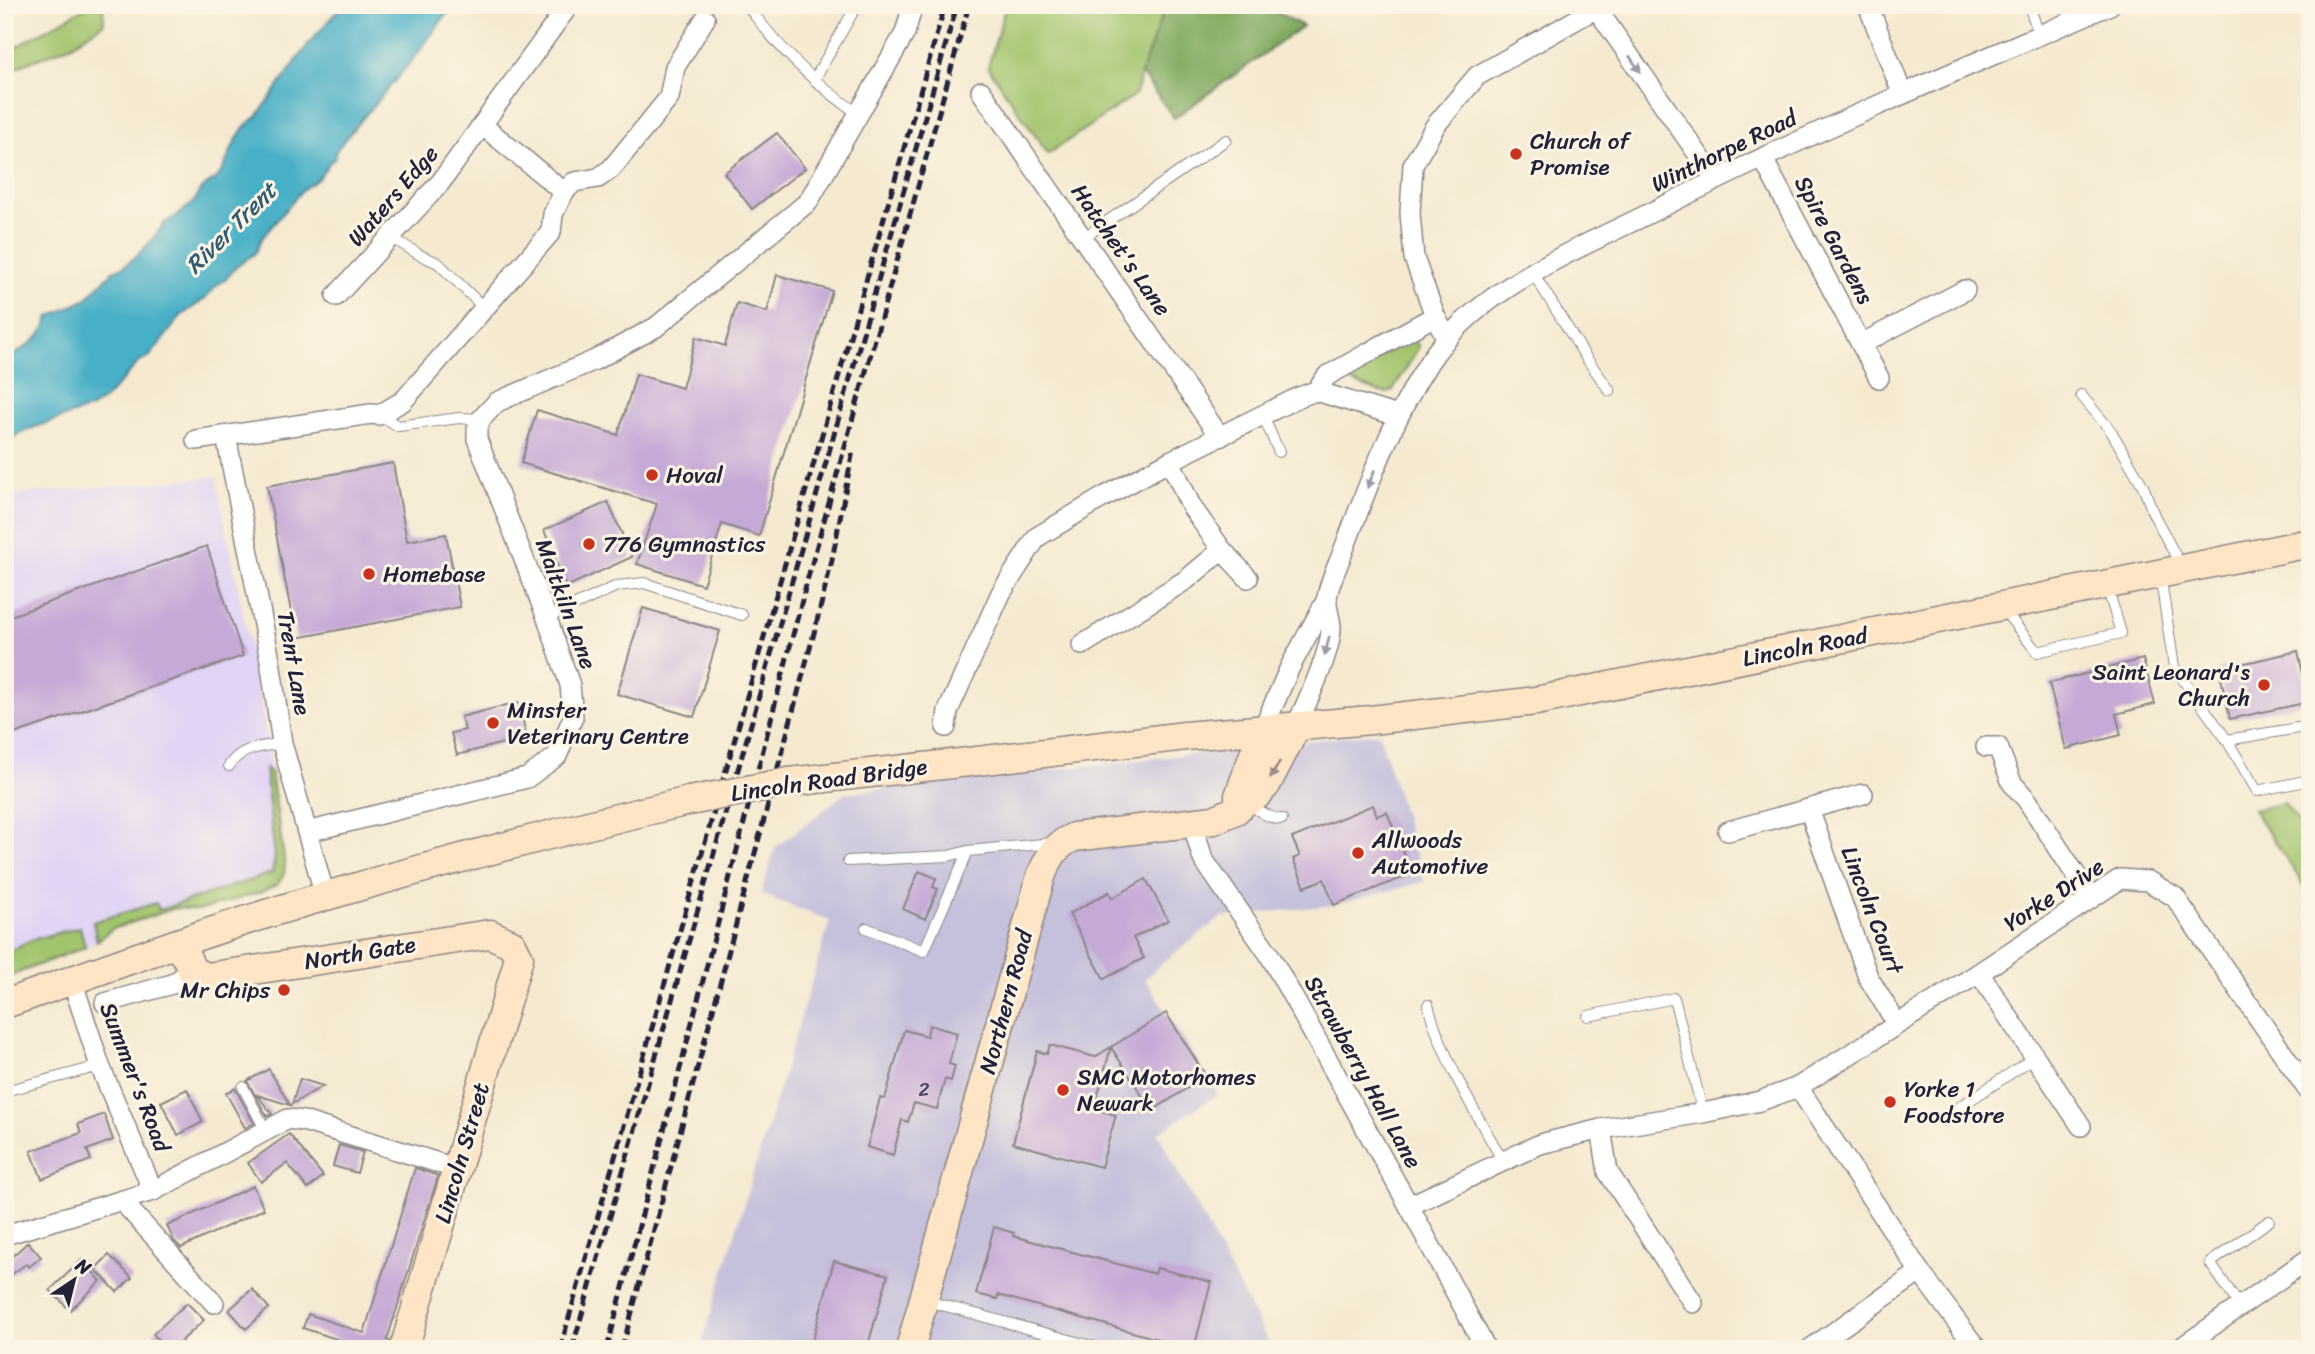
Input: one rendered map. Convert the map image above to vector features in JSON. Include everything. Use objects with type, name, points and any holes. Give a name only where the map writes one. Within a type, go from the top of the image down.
[{"type":"main road","name":"Lincoln Road","points":[[1263,729],[1536,701],[2310,543]]},
{"type":"main road","points":[[1061,843],[1074,838],[1226,816],[1257,795],[1266,785],[1296,727]]},
{"type":"main road","points":[[1243,803],[1238,796],[1263,729]]},
{"type":"main road","name":"Lincoln Road Bridge","points":[[176,944],[325,897],[562,830],[689,801],[789,782],[1263,729]]},
{"type":"main road","name":"Northern Road","points":[[910,1349],[1041,876],[1050,855],[1061,843]]},
{"type":"main road","name":"North Gate","points":[[192,971],[207,977],[491,933],[512,944],[519,958]]},
{"type":"main road","points":[[5,1004],[176,944],[187,958],[192,971]]},
{"type":"main road","name":"Lincoln Street","points":[[404,1349],[519,958]]},
{"type":"street","name":"Waters Edge","points":[[336,296],[440,183],[569,5]]},
{"type":"street","points":[[481,419],[497,402],[595,360],[656,327],[808,202],[905,33],[914,5]]},
{"type":"street","points":[[1868,5],[1902,93]]},
{"type":"street","name":"Winthorpe Road","points":[[1263,729],[1290,667],[1327,599],[1349,534],[1398,416],[1430,361],[1460,325],[1510,286],[1716,180],[1902,93],[2110,5]]},
{"type":"street","points":[[1447,339],[1435,316],[1414,258],[1409,213],[1413,166],[1435,126],[1477,76],[1597,6],[1716,180]]},
{"type":"street","points":[[196,440],[370,414],[379,415],[403,401],[551,232],[554,214],[564,191],[573,182],[598,178],[611,169],[669,98],[675,67],[705,19]]},
{"type":"street","name":"Hatchet's Lane","points":[[981,90],[1220,437]]},
{"type":"street","points":[[482,125],[564,191]]},
{"type":"street","name":"Spire Gardens","points":[[1763,159],[1879,378]]},
{"type":"street","name":"Spire Gardens","points":[[1861,344],[1965,290]]},
{"type":"street","points":[[946,727],[948,711],[1001,593],[1037,537],[1170,461],[1316,391],[1327,376],[1435,316]]},
{"type":"street","points":[[1316,391],[1398,416]]},
{"type":"street","name":"Maltkiln Lane","points":[[307,832],[527,778],[557,756],[573,717],[570,685],[547,618],[477,439],[481,419]]},
{"type":"street","name":"Trent Lane","points":[[226,436],[270,660],[282,743],[325,897]]},
{"type":"street","points":[[1170,461],[1191,506],[1222,550],[1248,578]]},
{"type":"street","points":[[1082,645],[1186,580],[1222,550]]},
{"type":"street","name":"Winthorpe Road","points":[[1296,727],[1324,659],[1331,629],[1327,599]]},
{"type":"street","points":[[1986,747],[1998,747],[2012,783],[2091,898]]},
{"type":"street","points":[[1728,831],[1863,794]]},
{"type":"street","name":"Lincoln Court","points":[[1809,809],[1868,977],[1897,1024]]},
{"type":"street","name":"Strawberry Hall Lane","points":[[1192,822],[1203,859],[1269,954],[1486,1349]]},
{"type":"street","name":"Yorke Drive","points":[[1409,1206],[1540,1144],[1601,1129],[1760,1101],[1798,1087],[1979,973],[2120,879],[2148,881],[2175,897],[2310,1093]]},
{"type":"street","points":[[105,1003],[172,984],[192,971]]},
{"type":"street","points":[[1979,973],[2081,1126]]},
{"type":"street","name":"Summer's Road","points":[[72,980],[100,1066],[153,1191]]},
{"type":"street","points":[[1798,1087],[1920,1272],[1977,1349]]},
{"type":"street","points":[[5,1235],[153,1191],[288,1119],[303,1121],[458,1169]]},
{"type":"street","points":[[1601,1129],[1608,1172],[1693,1303]]},
{"type":"street","points":[[122,1201],[211,1294]]},
{"type":"street","points":[[2179,1349],[2310,1258]]},
{"type":"street","points":[[1810,1349],[1920,1272]]},
{"type":"lane","points":[[747,5],[792,60],[828,93],[859,114]]},
{"type":"lane","points":[[814,80],[857,5]]},
{"type":"lane","points":[[2029,5],[2039,35]]},
{"type":"lane","points":[[1083,238],[1226,139]]},
{"type":"lane","points":[[391,237],[438,263],[484,308]]},
{"type":"lane","points":[[1533,273],[1610,391]]},
{"type":"lane","points":[[2081,395],[2111,431],[2143,486],[2154,515],[2171,571],[2174,667],[2227,740],[2257,792],[2310,780]]},
{"type":"lane","points":[[379,415],[398,426],[459,418],[481,419]]},
{"type":"lane","points":[[1263,416],[1279,452]]},
{"type":"lane","points":[[547,618],[617,586],[643,583],[742,615]]},
{"type":"lane","points":[[2002,607],[2037,652],[2121,633],[2107,585]]},
{"type":"lane","points":[[2227,740],[2310,726]]},
{"type":"lane","points":[[229,765],[235,756],[242,752],[282,743]]},
{"type":"lane","points":[[1243,803],[1274,820],[1282,819]]},
{"type":"lane","points":[[848,861],[948,856],[968,851],[1061,843]]},
{"type":"lane","points":[[866,928],[924,951],[968,851]]},
{"type":"lane","points":[[1588,1016],[1674,998],[1703,1113]]},
{"type":"lane","points":[[1428,1005],[1432,1021],[1465,1093],[1503,1161]]},
{"type":"lane","points":[[1946,1116],[2035,1057]]},
{"type":"lane","points":[[5,1091],[100,1066]]},
{"type":"lane","points":[[243,1087],[265,1131]]},
{"type":"lane","points":[[2240,1306],[2210,1263],[2269,1221]]},
{"type":"lane","points":[[924,1300],[1095,1347]]},
{"type":"shaded area","points":[[216,477],[260,699],[285,854],[281,880],[261,892],[200,910],[176,908],[112,929],[85,947],[5,978],[5,498]]},
{"type":"shaded area","points":[[1379,733],[1424,882],[1334,905],[1222,917],[1145,979],[1218,1094],[1158,1133],[1272,1349],[700,1349],[830,921],[761,894],[775,848],[845,793]]},
{"type":"green space","points":[[90,5],[103,7],[104,23],[72,45],[5,72],[5,53]]},
{"type":"green space","points":[[1006,5],[1166,5],[1136,94],[1048,154],[988,67]]},
{"type":"green space","points":[[1166,5],[1263,5],[1303,26],[1174,118],[1141,73]]},
{"type":"green space","points":[[1413,338],[1419,347],[1389,393],[1341,378]]},
{"type":"green space","points":[[265,768],[271,773],[285,865],[284,874],[278,884],[261,892],[200,910],[176,908],[112,929],[97,941],[93,922],[156,903],[159,910],[272,873],[275,857]]},
{"type":"green space","points":[[2284,803],[2310,837],[2310,894],[2253,810]]},
{"type":"green space","points":[[80,927],[85,947],[5,978],[5,953],[31,940]]},
{"type":"water","name":"River Trent","points":[[343,5],[453,5],[416,56],[345,139],[336,151],[335,158],[319,178],[302,190],[262,238],[255,253],[235,268],[206,298],[181,316],[150,356],[137,364],[106,398],[91,408],[32,428],[5,441],[5,361],[37,338],[49,317],[85,300],[112,271],[127,264],[142,251],[165,222],[196,199],[201,189],[222,171],[245,127],[256,118],[309,43]]},
{"type":"building","points":[[777,133],[805,168],[752,209],[724,173]]},
{"type":"building","points":[[777,275],[832,291],[759,536],[722,524],[703,585],[637,564],[657,504],[521,463],[537,410],[618,435],[636,374],[682,388],[696,337],[725,346],[737,303],[767,312]]},
{"type":"building","name":"Homebase","points":[[393,463],[407,541],[446,534],[460,607],[296,638],[267,486]]},
{"type":"building","points":[[608,502],[632,557],[566,587],[544,530]]},
{"type":"building","points":[[207,546],[243,656],[5,737],[5,618]]},
{"type":"building","points":[[643,608],[720,631],[694,717],[617,694]]},
{"type":"building","name":"Saint Leonard's Church","points":[[2298,651],[2309,702],[2230,719],[2219,669]]},
{"type":"building","points":[[2143,659],[2155,704],[2116,714],[2121,735],[2066,749],[2049,683]]},
{"type":"building","name":"Minster Veterinary Centre","points":[[518,702],[527,737],[457,755],[451,733],[465,730],[461,717]]},
{"type":"building","name":"Allwoods Automotive","points":[[1373,805],[1377,816],[1387,812],[1412,874],[1334,905],[1324,879],[1305,887],[1293,859],[1300,856],[1292,838]]},
{"type":"building","points":[[919,871],[936,878],[933,887],[938,889],[925,919],[903,909]]},
{"type":"building","points":[[1146,879],[1168,920],[1133,938],[1144,958],[1104,979],[1069,914],[1109,892],[1112,898]]},
{"type":"building","points":[[1166,1013],[1206,1076],[1152,1111],[1111,1047]]},
{"type":"building","points":[[929,1025],[957,1033],[949,1064],[955,1066],[951,1081],[945,1079],[937,1109],[914,1103],[908,1122],[902,1120],[893,1155],[867,1147],[880,1098],[885,1099],[904,1030],[927,1036]]},
{"type":"building","name":"SMC Motorhomes Newark","points":[[1050,1045],[1095,1057],[1111,1047],[1094,1109],[1116,1115],[1101,1167],[1013,1143],[1037,1051],[1047,1054]]},
{"type":"building","points":[[269,1069],[290,1105],[257,1095],[272,1114],[267,1116],[247,1081]]},
{"type":"building","points":[[300,1079],[323,1086],[292,1104]]},
{"type":"building","points":[[235,1088],[254,1123],[245,1128],[226,1093]]},
{"type":"building","points":[[187,1089],[203,1122],[178,1135],[161,1102]]},
{"type":"building","points":[[104,1114],[113,1140],[87,1150],[91,1160],[42,1179],[31,1151],[81,1133],[78,1124]]},
{"type":"building","points":[[289,1134],[323,1176],[308,1189],[287,1163],[261,1182],[248,1163]]},
{"type":"building","points":[[339,1145],[363,1152],[357,1173],[333,1166]]},
{"type":"building","points":[[415,1168],[438,1176],[387,1340],[388,1349],[350,1349],[352,1344],[303,1328],[308,1314],[364,1333]]},
{"type":"building","points":[[253,1186],[264,1209],[181,1248],[174,1241],[167,1226]]},
{"type":"building","points":[[994,1227],[1014,1233],[1013,1236],[1155,1274],[1157,1268],[1211,1282],[1194,1349],[998,1295],[997,1299],[976,1294]]},
{"type":"building","points":[[28,1242],[41,1257],[29,1267],[26,1264],[5,1279],[5,1263]]},
{"type":"building","points":[[109,1255],[132,1278],[117,1292],[95,1269]]},
{"type":"building","points":[[82,1260],[101,1281],[70,1310],[50,1290]]},
{"type":"building","points":[[834,1261],[888,1275],[867,1349],[810,1349]]},
{"type":"building","points":[[252,1289],[269,1308],[246,1329],[229,1310]]},
{"type":"building","points":[[187,1303],[204,1320],[173,1349],[167,1349],[153,1334]]},
{"type":"railway","points":[[560,1349],[945,5]]},
{"type":"railway","points":[[572,1349],[957,5]]},
{"type":"railway","points":[[607,1349],[807,581],[969,5]]},
{"type":"railway","points":[[622,1349],[814,633],[832,560],[853,450]]},
{"type":"place","name":"Church of Promise","points":[[1516,154]]},
{"type":"place","name":"Hoval","points":[[652,475]]},
{"type":"place","name":"776 Gymnastics","points":[[589,544]]},
{"type":"place","name":"Homebase","points":[[369,574]]},
{"type":"place","name":"Saint Leonard's Church","points":[[2264,685]]},
{"type":"place","name":"Minster Veterinary Centre","points":[[493,723]]},
{"type":"place","name":"Allwoods Automotive","points":[[1358,853]]},
{"type":"place","name":"Mr Chips","points":[[284,990]]},
{"type":"place","name":"SMC Motorhomes Newark","points":[[1063,1090]]},
{"type":"place","name":"Yorke 1 Foodstore","points":[[1890,1102]]}]
